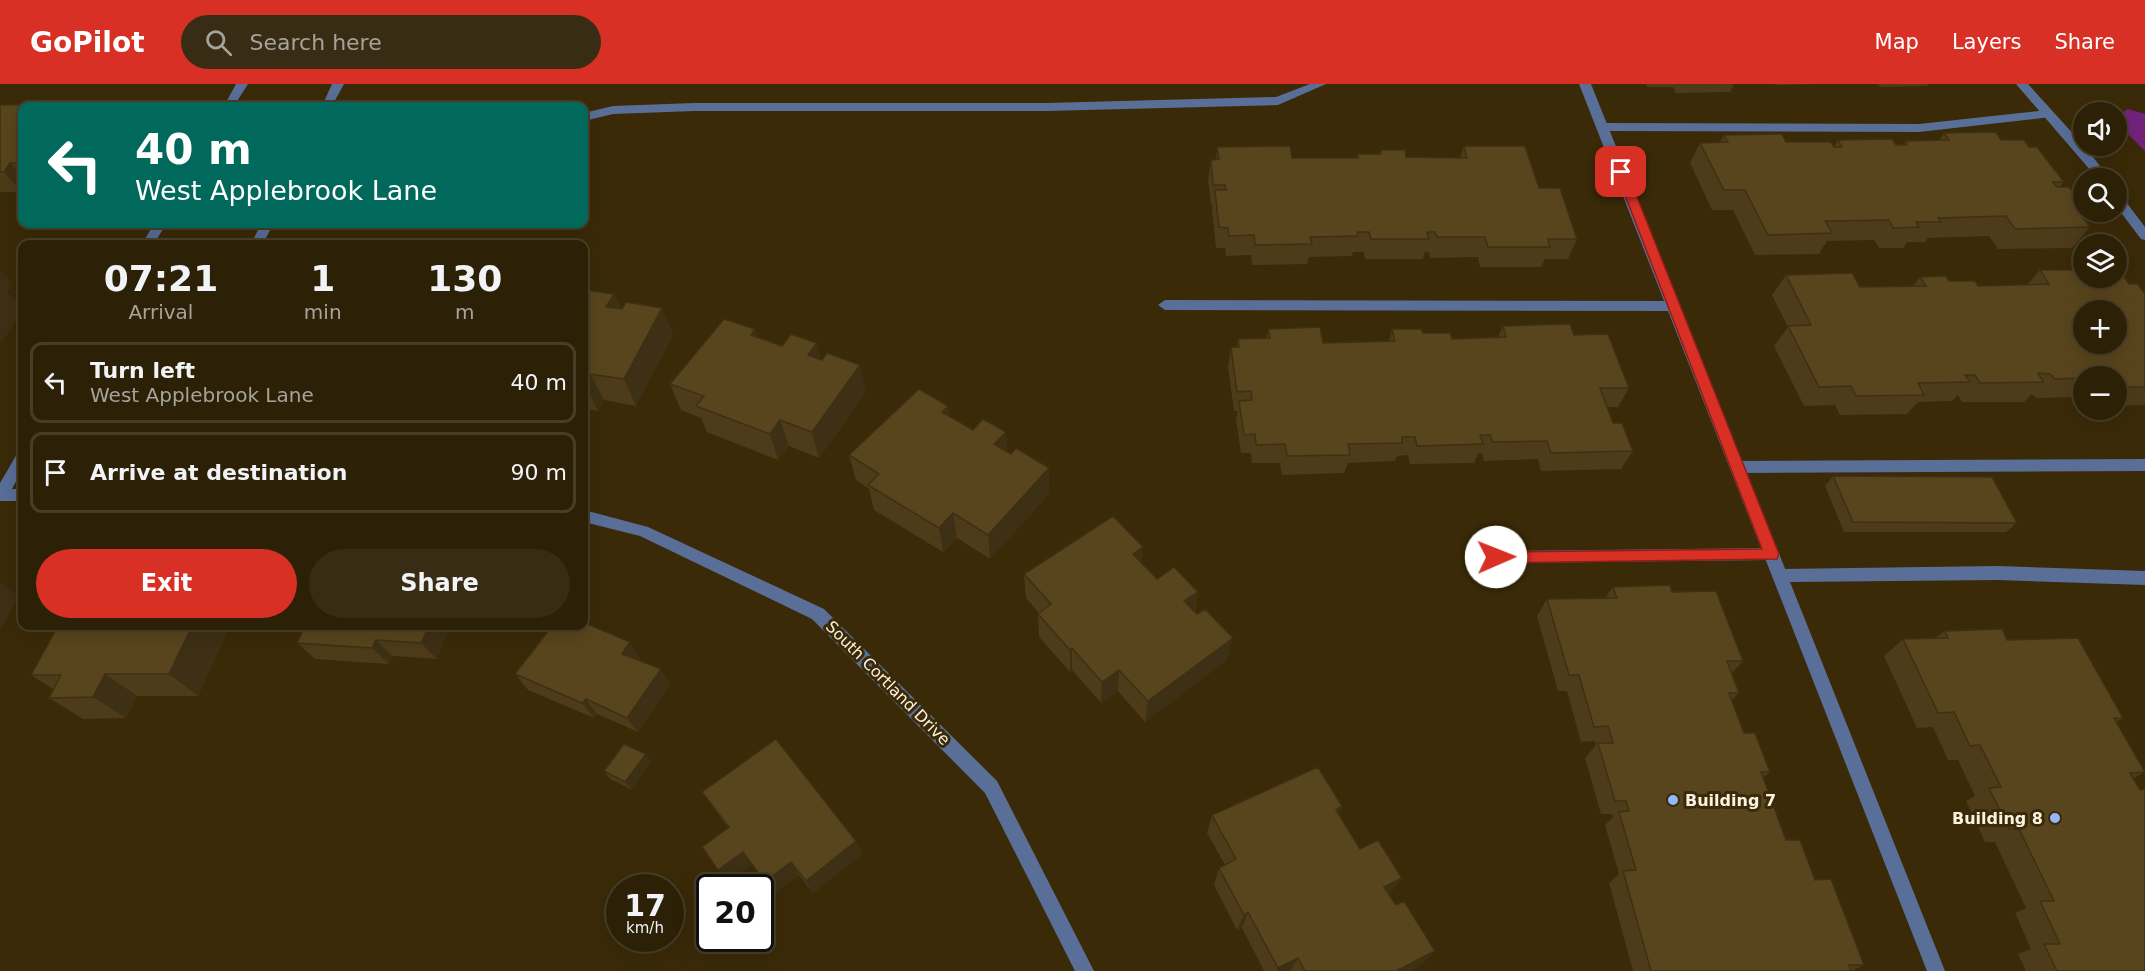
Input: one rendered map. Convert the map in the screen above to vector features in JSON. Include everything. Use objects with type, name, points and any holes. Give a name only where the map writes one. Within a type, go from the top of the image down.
[{"type":"street","points":[[231,102],[242,84]]},
{"type":"street","points":[[329,102],[338,84]]},
{"type":"street","points":[[588,116],[614,110],[694,107],[1047,107],[1278,101],[1320,84]]},
{"type":"street","points":[[1585,84],[1604,127],[1936,971]]},
{"type":"street","points":[[2022,84],[2095,168]]},
{"type":"street","points":[[1604,127],[1918,128],[2047,114]]},
{"type":"street","points":[[2127,212],[2145,236]]},
{"type":"street","points":[[1165,304],[1673,306]]},
{"type":"street","points":[[0,495],[18,465]]},
{"type":"street","points":[[1738,467],[2145,465]]},
{"type":"street","points":[[0,495],[18,495]]},
{"type":"street","name":"South Cortland Drive","points":[[588,517],[643,531],[818,614],[991,787],[1085,971]]},
{"type":"street","points":[[1496,557],[1772,554]]},
{"type":"street","points":[[1780,576],[1998,573],[2145,578]]},
{"type":"shaded area","points":[[2127,110],[2145,114],[2145,151],[2127,133]]},
{"type":"building","points":[[0,105],[18,105],[18,163],[10,163],[4,172],[0,172]]},
{"type":"building","points":[[1996,132],[2001,140],[2024,140],[2029,147],[2037,147],[2064,182],[2053,182],[2057,187],[2069,187],[2073,192],[2073,222],[2086,222],[2090,227],[2015,229],[2006,216],[1938,218],[1941,222],[1916,222],[1919,227],[1893,228],[1889,220],[1825,221],[1832,233],[1768,235],[1745,190],[1724,190],[1700,143],[1728,142],[1724,135],[1782,134],[1786,142],[1831,142],[1834,147],[1842,147],[1838,140],[1892,139],[1896,145],[1907,145],[1906,141],[1949,140],[1944,133]]},
{"type":"building","points":[[1290,146],[1292,158],[1358,158],[1358,154],[1381,154],[1381,150],[1405,150],[1406,157],[1467,158],[1464,146],[1525,146],[1539,188],[1560,188],[1577,239],[1548,239],[1550,247],[1488,247],[1485,237],[1437,237],[1435,232],[1427,232],[1429,239],[1371,239],[1369,232],[1358,232],[1357,236],[1310,237],[1312,244],[1255,245],[1254,235],[1229,236],[1228,228],[1219,227],[1215,190],[1226,190],[1225,185],[1213,185],[1211,160],[1219,159],[1217,147]]},
{"type":"building","points":[[2040,270],[2073,270],[2073,288],[2127,288],[2127,281],[2129,284],[2138,284],[2145,294],[2145,387],[2127,387],[2127,366],[2073,366],[2073,378],[2055,379],[2050,374],[2038,373],[2043,382],[1980,383],[1975,375],[1965,375],[1970,382],[1918,383],[1924,395],[1856,396],[1851,386],[1819,387],[1788,326],[1811,325],[1786,275],[1852,273],[1860,287],[1926,286],[1920,277],[1946,276],[1949,281],[1975,281],[1978,286],[2049,284]]},
{"type":"building","points":[[588,290],[614,294],[606,307],[622,309],[626,302],[662,308],[624,379],[590,374],[588,378]]},
{"type":"building","points":[[724,319],[755,329],[751,335],[782,346],[791,334],[817,343],[808,355],[822,360],[827,353],[860,365],[812,432],[780,420],[770,434],[696,406],[704,396],[670,384]]},
{"type":"building","points":[[1570,324],[1574,335],[1608,334],[1629,388],[1600,388],[1613,423],[1622,423],[1633,451],[1551,453],[1547,441],[1493,442],[1490,435],[1480,435],[1483,444],[1417,446],[1415,437],[1402,437],[1402,443],[1348,444],[1350,455],[1287,456],[1285,444],[1256,445],[1255,434],[1244,435],[1239,401],[1252,400],[1251,391],[1237,392],[1231,347],[1239,347],[1238,339],[1270,338],[1268,329],[1320,327],[1323,343],[1395,341],[1392,329],[1421,329],[1423,333],[1450,333],[1452,339],[1506,337],[1503,326]]},
{"type":"building","points":[[919,389],[948,406],[942,412],[973,430],[983,419],[1006,432],[994,444],[1011,454],[1016,448],[1049,468],[988,535],[953,513],[939,528],[868,485],[879,474],[849,455]]},
{"type":"building","points":[[1833,476],[1992,477],[2017,523],[1853,522]]},
{"type":"building","points":[[1113,516],[1143,547],[1133,554],[1157,579],[1174,567],[1198,592],[1184,601],[1197,614],[1205,609],[1233,638],[1148,701],[1119,670],[1102,682],[1072,648],[1070,650],[1038,614],[1051,604],[1024,574]]},
{"type":"building","name":"Building 7","points":[[1670,585],[1672,592],[1716,591],[1743,661],[1727,661],[1739,693],[1729,693],[1744,733],[1755,733],[1770,772],[1761,772],[1786,840],[1800,840],[1815,880],[1831,879],[1864,965],[1849,965],[1851,971],[1651,971],[1623,871],[1636,870],[1619,812],[1629,811],[1626,801],[1615,801],[1598,743],[1613,743],[1608,726],[1594,727],[1579,675],[1569,675],[1547,599],[1617,598],[1613,587]]},
{"type":"building","points":[[588,624],[630,642],[622,654],[661,669],[627,718],[586,699],[582,703],[515,674],[549,630],[588,630]]},
{"type":"building","name":"Building 8","points":[[2002,629],[2007,640],[2078,638],[2123,718],[2114,718],[2145,772],[2130,773],[2140,790],[2145,789],[2145,971],[2057,971],[2044,944],[2060,944],[2040,901],[2054,901],[2019,829],[2009,829],[1989,788],[2001,787],[1980,745],[1970,746],[1954,712],[1938,713],[1903,639],[1948,638],[1945,631]]},
{"type":"building","points":[[56,630],[190,630],[169,674],[105,674],[93,697],[49,698],[61,675],[31,675]]},
{"type":"building","points":[[303,630],[427,630],[421,643],[376,640],[372,648],[297,643]]},
{"type":"building","points":[[776,739],[856,841],[806,881],[791,862],[774,875],[759,874],[743,852],[718,870],[702,847],[729,827],[702,792]]},
{"type":"building","points":[[624,744],[646,754],[625,782],[604,771]]},
{"type":"building","points":[[1318,767],[1342,806],[1336,810],[1360,849],[1378,840],[1402,878],[1384,887],[1396,905],[1404,901],[1435,951],[1396,971],[1305,971],[1298,958],[1278,968],[1248,912],[1244,915],[1219,868],[1236,859],[1212,815]]},
{"type":"place","name":"Building 7","points":[[1673,800]]},
{"type":"place","name":"Building 8","points":[[2055,818]]},
{"type":"route","points":[[1496,557],[1772,554],[1621,172]]}]
